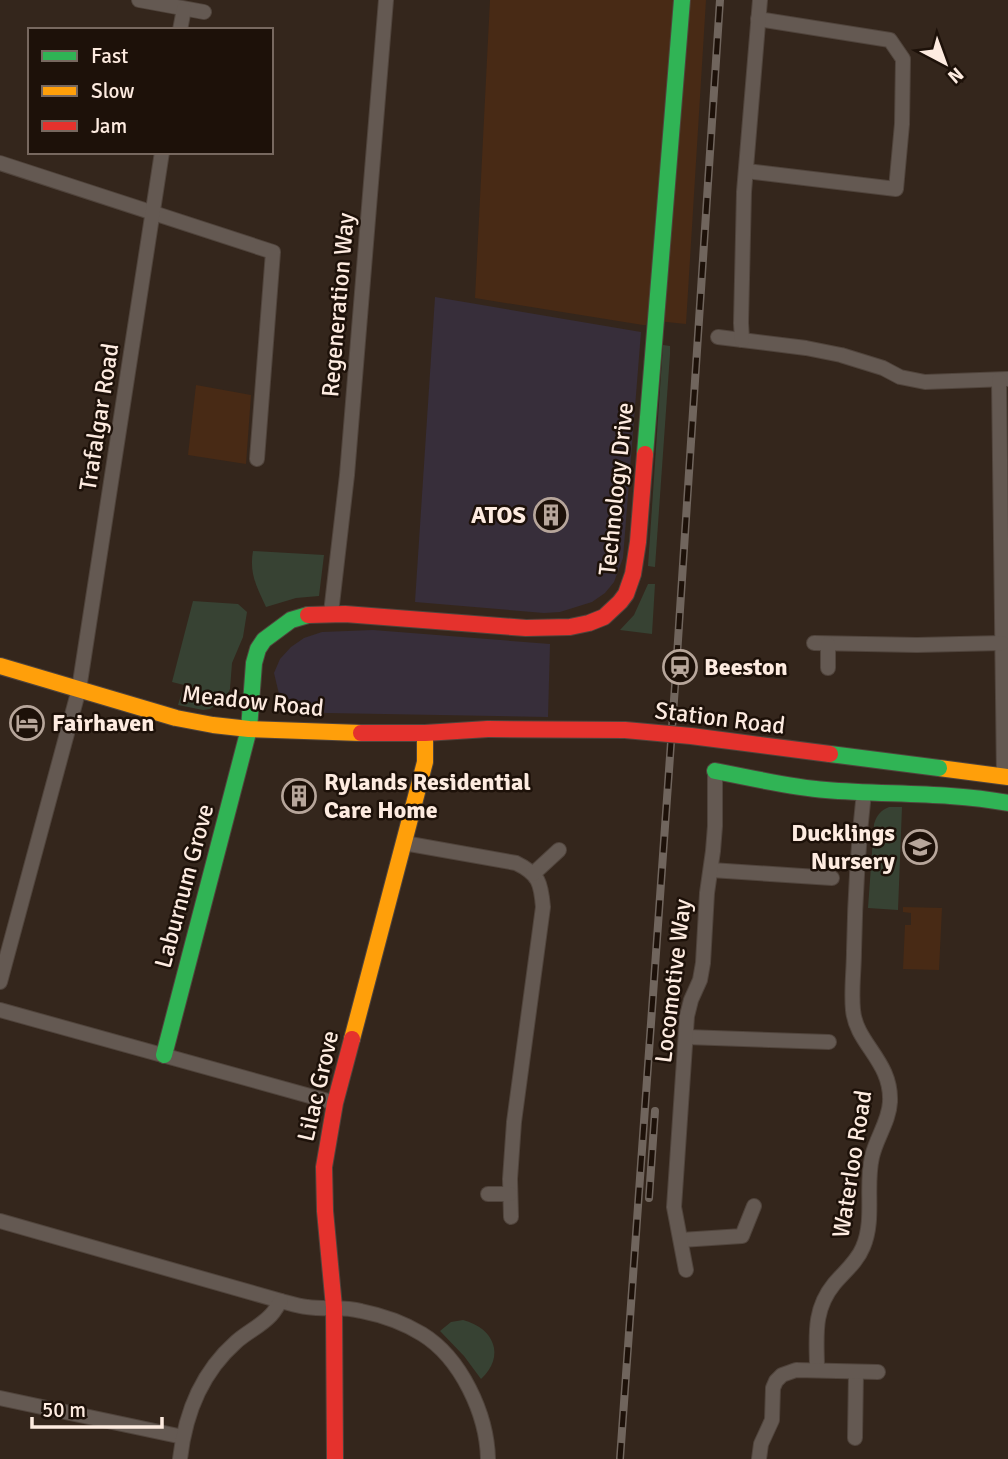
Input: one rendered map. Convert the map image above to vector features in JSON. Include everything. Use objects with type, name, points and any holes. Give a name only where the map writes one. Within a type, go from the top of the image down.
[{"type":"street","points":[[139,0],[204,12]]},
{"type":"street","name":"Regeneration Way","points":[[331,613],[347,475],[386,0]]},
{"type":"street","name":"Technology Drive","points":[[249,729],[254,663],[258,649],[264,640],[290,620],[311,614],[331,613],[557,628],[582,625],[604,617],[613,611],[624,597],[635,572],[638,542],[682,0]]},
{"type":"street","points":[[742,340],[746,171],[760,0]]},
{"type":"street","points":[[180,28],[184,9]]},
{"type":"street","points":[[746,171],[896,188],[902,124],[903,59],[890,40],[758,19]]},
{"type":"street","name":"Trafalgar Road","points":[[0,982],[79,689],[162,154]]},
{"type":"street","points":[[0,163],[273,252],[257,459]]},
{"type":"street","points":[[718,337],[841,355],[883,368],[900,377],[925,382],[1003,379],[1002,643],[1006,777]]},
{"type":"street","points":[[828,668],[821,644],[1002,643]]},
{"type":"street","name":"Meadow Road","points":[[0,666],[176,718],[213,725],[354,733],[425,733]]},
{"type":"street","name":"Laburnum Grove","points":[[164,1055],[249,729]]},
{"type":"street","name":"Station Road","points":[[425,733],[488,729],[636,731],[1006,777]]},
{"type":"street","name":"Lilac Grove","points":[[335,1459],[334,1307],[325,1211],[324,1167],[335,1103],[425,762],[425,733]]},
{"type":"street","points":[[715,771],[807,788],[948,794],[1008,803]]},
{"type":"street","name":"Locomotive Way","points":[[687,1270],[674,1207],[687,1016],[703,963],[707,893],[715,826],[715,771]]},
{"type":"street","name":"Waterloo Road","points":[[817,1370],[817,1319],[820,1307],[829,1290],[852,1265],[865,1243],[872,1157],[890,1102],[884,1070],[860,1032],[853,1010],[855,912],[863,792]]},
{"type":"street","points":[[404,843],[516,863],[526,867],[542,888],[542,907],[514,1122],[511,1217]]},
{"type":"street","points":[[533,874],[559,850]]},
{"type":"street","points":[[711,870],[832,878]]},
{"type":"street","points":[[0,1010],[335,1103]]},
{"type":"street","points":[[686,1037],[829,1042]]},
{"type":"street","points":[[488,1194],[510,1194]]},
{"type":"street","points":[[681,1240],[742,1236],[754,1206]]},
{"type":"street","points":[[0,1221],[309,1308],[359,1310],[422,1334],[455,1366],[473,1398],[485,1434],[488,1459]]},
{"type":"street","points":[[180,1459],[192,1406],[215,1363],[236,1342],[271,1315],[281,1301]]},
{"type":"street","points":[[759,1459],[761,1444],[772,1420],[773,1388],[776,1381],[788,1372],[877,1372]]},
{"type":"street","points":[[855,1438],[856,1372]]},
{"type":"street","points":[[0,1398],[183,1437]]},
{"type":"shaded area","points":[[490,0],[706,0],[686,324],[647,320],[646,325],[643,325],[475,298]]},
{"type":"shaded area","points":[[435,297],[641,332],[623,558],[614,582],[592,602],[560,612],[544,613],[415,602]]},
{"type":"shaded area","points":[[196,385],[251,395],[246,464],[188,455]]},
{"type":"shaded area","points":[[373,630],[550,644],[548,717],[302,711],[285,702],[279,694],[274,673],[280,659],[304,638],[322,632]]},
{"type":"shaded area","points":[[903,907],[942,908],[939,970],[903,969],[905,925],[911,925],[911,913],[903,912]]},
{"type":"green space","points":[[663,345],[670,346],[670,354],[655,567],[648,566]]},
{"type":"green space","points":[[253,551],[324,555],[319,596],[296,598],[266,607],[253,574]]},
{"type":"green space","points":[[648,584],[655,584],[652,634],[620,630],[634,615]]},
{"type":"green space","points":[[193,601],[238,604],[247,612],[243,637],[232,663],[230,689],[225,699],[210,709],[203,710],[178,705],[184,685],[172,682]]},
{"type":"green space","points":[[889,807],[902,807],[898,910],[868,908],[874,824],[879,814]]},
{"type":"green space","points":[[463,1320],[482,1329],[493,1344],[493,1361],[481,1379],[440,1331],[451,1322]]},
{"type":"railway","points":[[620,1459],[720,0]]},
{"type":"railway","points":[[649,1198],[655,1111]]},
{"type":"traffic: fast","points":[[645,454],[682,0]]},
{"type":"traffic: fast","points":[[164,1055],[249,729],[254,663],[258,649],[264,640],[291,620],[308,615]]},
{"type":"traffic: fast","points":[[830,754],[939,768]]},
{"type":"traffic: fast","points":[[715,771],[812,789],[963,797],[1008,803]]},
{"type":"traffic: slow","points":[[0,666],[176,718],[213,725],[361,733]]},
{"type":"traffic: slow","points":[[352,1039],[425,762],[425,733]]},
{"type":"traffic: slow","points":[[939,768],[1008,777]]},
{"type":"traffic: jam","points":[[308,615],[345,614],[526,628],[570,627],[604,617],[626,594],[633,574],[645,454]]},
{"type":"traffic: jam","points":[[361,733],[488,729]]},
{"type":"traffic: jam","points":[[488,729],[625,730],[830,754]]},
{"type":"traffic: jam","points":[[335,1459],[334,1307],[325,1211],[324,1167],[335,1103],[352,1039]]},
{"type":"place","name":"ATOS","points":[[551,515]]},
{"type":"place","name":"Beeston","points":[[680,667]]},
{"type":"place","name":"Fairhaven","points":[[27,723]]},
{"type":"place","name":"Rylands Residential Care Home","points":[[299,796]]},
{"type":"place","name":"Ducklings Nursery","points":[[920,847]]}]
